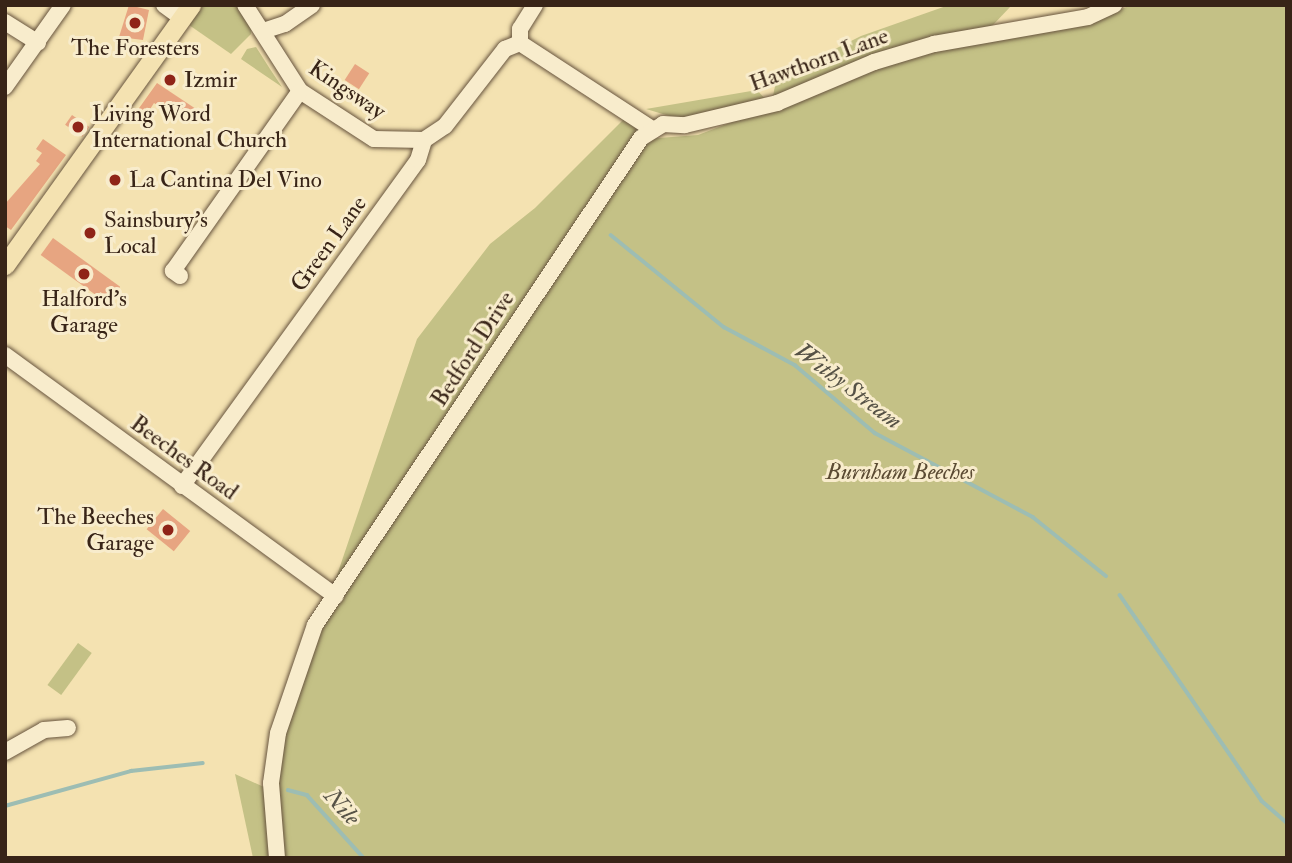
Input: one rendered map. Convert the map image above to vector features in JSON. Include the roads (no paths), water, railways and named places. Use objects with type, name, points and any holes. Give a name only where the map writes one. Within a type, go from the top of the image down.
[{"type":"main road","points":[[5,265],[186,12]]},
{"type":"street","points":[[5,87],[63,5]]},
{"type":"street","points":[[164,5],[186,12]]},
{"type":"street","name":"Kingsway","points":[[245,5],[300,91],[374,139],[424,140]]},
{"type":"street","points":[[263,31],[285,24],[312,5]]},
{"type":"street","points":[[535,5],[520,29],[520,43],[652,129]]},
{"type":"street","name":"Hawthorn Lane","points":[[652,129],[777,103],[874,62],[934,44],[1088,17],[1114,5]]},
{"type":"street","points":[[5,22],[38,43]]},
{"type":"street","name":"Green Lane","points":[[182,486],[418,160],[424,140],[445,126],[505,49],[520,43]]},
{"type":"street","points":[[171,271],[300,91]]},
{"type":"street","name":"Bedford Drive","points":[[277,858],[271,783],[278,733],[315,625],[583,222],[652,129]]},
{"type":"street","name":"Beeches Road","points":[[5,355],[335,596]]},
{"type":"street","points":[[5,752],[44,730],[68,729]]},
{"type":"waterway","name":"Withy Stream","points":[[611,235],[724,327],[795,365],[875,433],[1033,517],[1106,576]]},
{"type":"waterway","name":"Withy Stream","points":[[1120,595],[1262,801],[1287,823]]},
{"type":"waterway","points":[[5,806],[131,771],[203,763]]},
{"type":"waterway","name":"Nile","points":[[288,790],[307,795],[364,858]]},
{"type":"place","name":"The Foresters","points":[[135,23]]},
{"type":"place","name":"Izmir","points":[[170,80]]},
{"type":"place","name":"Living Word International Church","points":[[78,127]]},
{"type":"place","name":"La Cantina Del Vino","points":[[115,180]]},
{"type":"place","name":"Sainsbury's Local","points":[[90,233]]},
{"type":"place","name":"Halford's Garage","points":[[84,274]]},
{"type":"place","name":"The Beeches Garage","points":[[168,530]]},
{"type":"park label","name":"Burnham Beeches","points":[[900,472]]}]
